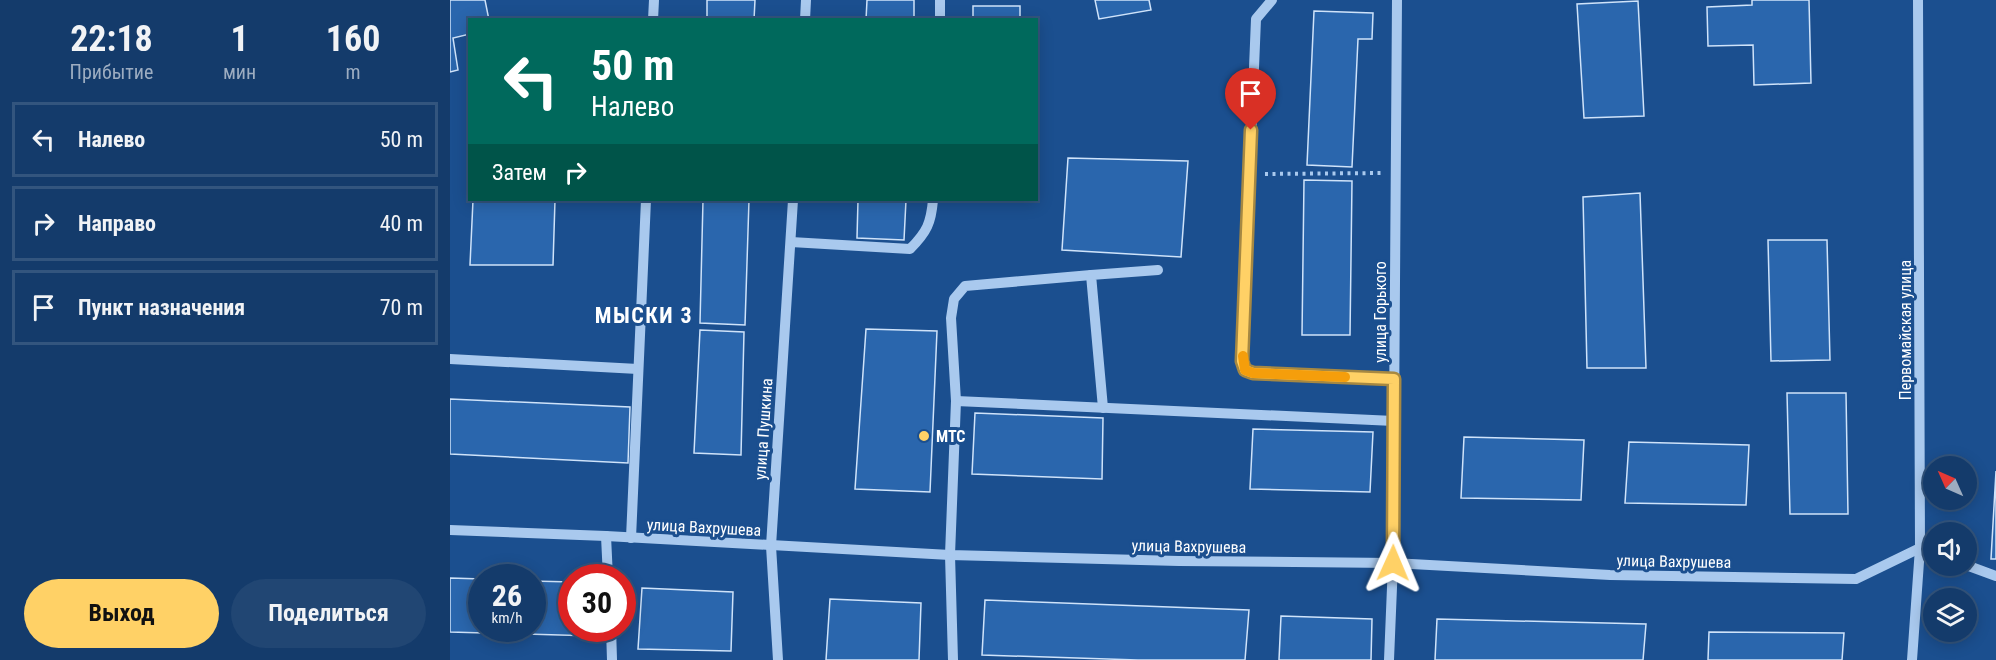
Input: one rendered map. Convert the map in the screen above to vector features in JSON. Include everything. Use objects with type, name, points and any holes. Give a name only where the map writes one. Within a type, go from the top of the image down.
[{"type":"street","points":[[653,18],[654,0]]},
{"type":"street","points":[[805,18],[806,0]]},
{"type":"street","points":[[940,0],[940,18]]},
{"type":"street","points":[[1272,0],[1256,19],[1242,361],[1245,370],[1253,373],[1394,379]]},
{"type":"street","name":"улица Горького","points":[[1389,660],[1393,563],[1397,0]]},
{"type":"street","name":"Первомайская улица","points":[[1912,660],[1920,549],[1918,0]]},
{"type":"street","points":[[631,538],[646,201]]},
{"type":"street","name":"улица Пушкина","points":[[778,660],[771,546],[793,201]]},
{"type":"street","points":[[790,242],[910,249],[924,235],[932,217],[933,201]]},
{"type":"street","points":[[953,660],[950,555],[956,401],[951,318],[954,299],[965,286],[1158,270]]},
{"type":"street","points":[[1091,274],[1104,408]]},
{"type":"street","points":[[450,358],[638,369]]},
{"type":"street","points":[[956,401],[1394,421]]},
{"type":"street","name":"улица Вахрушева","points":[[450,530],[950,555],[1179,561],[1393,563],[1610,575],[1856,579],[1920,549]]},
{"type":"street","points":[[606,536],[607,564]]},
{"type":"street","points":[[1977,569],[1996,576]]},
{"type":"street","points":[[611,642],[612,660]]},
{"type":"path","points":[[1250,174],[1396,172]]},
{"type":"building","points":[[450,0],[485,0],[489,18],[468,18],[468,34],[453,38],[458,70],[450,72]]},
{"type":"building","points":[[707,0],[755,0],[754,18],[707,18]]},
{"type":"building","points":[[867,0],[914,0],[914,18],[866,18]]},
{"type":"building","points":[[1095,0],[1149,0],[1151,10],[1099,19]]},
{"type":"building","points":[[1752,0],[1809,0],[1811,83],[1754,85],[1753,45],[1708,46],[1707,7],[1752,5]]},
{"type":"building","points":[[1638,1],[1644,116],[1584,118],[1577,4]]},
{"type":"building","points":[[973,6],[1020,6],[1020,18],[973,18]]},
{"type":"building","points":[[1314,11],[1373,13],[1372,39],[1358,39],[1352,167],[1307,165]]},
{"type":"building","points":[[1068,158],[1188,161],[1181,257],[1062,250]]},
{"type":"building","points":[[1304,180],[1352,181],[1350,335],[1302,335]]},
{"type":"building","points":[[1640,193],[1646,368],[1587,368],[1583,197]]},
{"type":"building","points":[[473,201],[555,201],[553,265],[470,265]]},
{"type":"building","points":[[703,201],[749,201],[745,325],[700,323]]},
{"type":"building","points":[[858,201],[906,201],[904,240],[857,238]]},
{"type":"building","points":[[1768,240],[1827,240],[1830,360],[1771,361]]},
{"type":"building","points":[[866,329],[937,331],[930,492],[855,489]]},
{"type":"building","points":[[700,330],[744,332],[741,455],[694,453]]},
{"type":"building","points":[[1787,393],[1846,393],[1848,514],[1790,514]]},
{"type":"building","points":[[450,399],[630,407],[628,463],[450,454]]},
{"type":"building","points":[[975,413],[1103,418],[1102,479],[972,474]]},
{"type":"building","points":[[1253,429],[1373,432],[1370,492],[1250,489]]},
{"type":"building","points":[[1464,437],[1584,440],[1581,500],[1461,498]]},
{"type":"building","points":[[1629,442],[1749,445],[1746,505],[1625,503]]},
{"type":"building","points":[[1996,471],[1996,559],[1991,559]]},
{"type":"building","points":[[450,578],[468,579],[468,632],[450,632]]},
{"type":"building","points":[[546,581],[558,582],[558,635],[546,635]]},
{"type":"building","points":[[642,588],[733,592],[731,651],[638,649]]},
{"type":"building","points":[[830,599],[921,603],[919,660],[826,660]]},
{"type":"building","points":[[985,600],[1249,610],[1245,660],[1138,660],[982,655]]},
{"type":"building","points":[[1281,616],[1372,619],[1371,660],[1279,660]]},
{"type":"building","points":[[1437,619],[1646,624],[1643,660],[1435,660]]},
{"type":"building","points":[[1709,632],[1844,633],[1842,660],[1708,660]]},
{"type":"slow traffic","points":[[1243,356],[1245,370],[1253,373],[1345,377]]},
{"type":"place","name":"МТС","points":[[924,436]]},
{"type":"district","name":"МЫСКИ 3","points":[[644,315]]},
{"type":"route","points":[[1251,130],[1242,361],[1245,370],[1253,373],[1394,379],[1393,563]]}]
